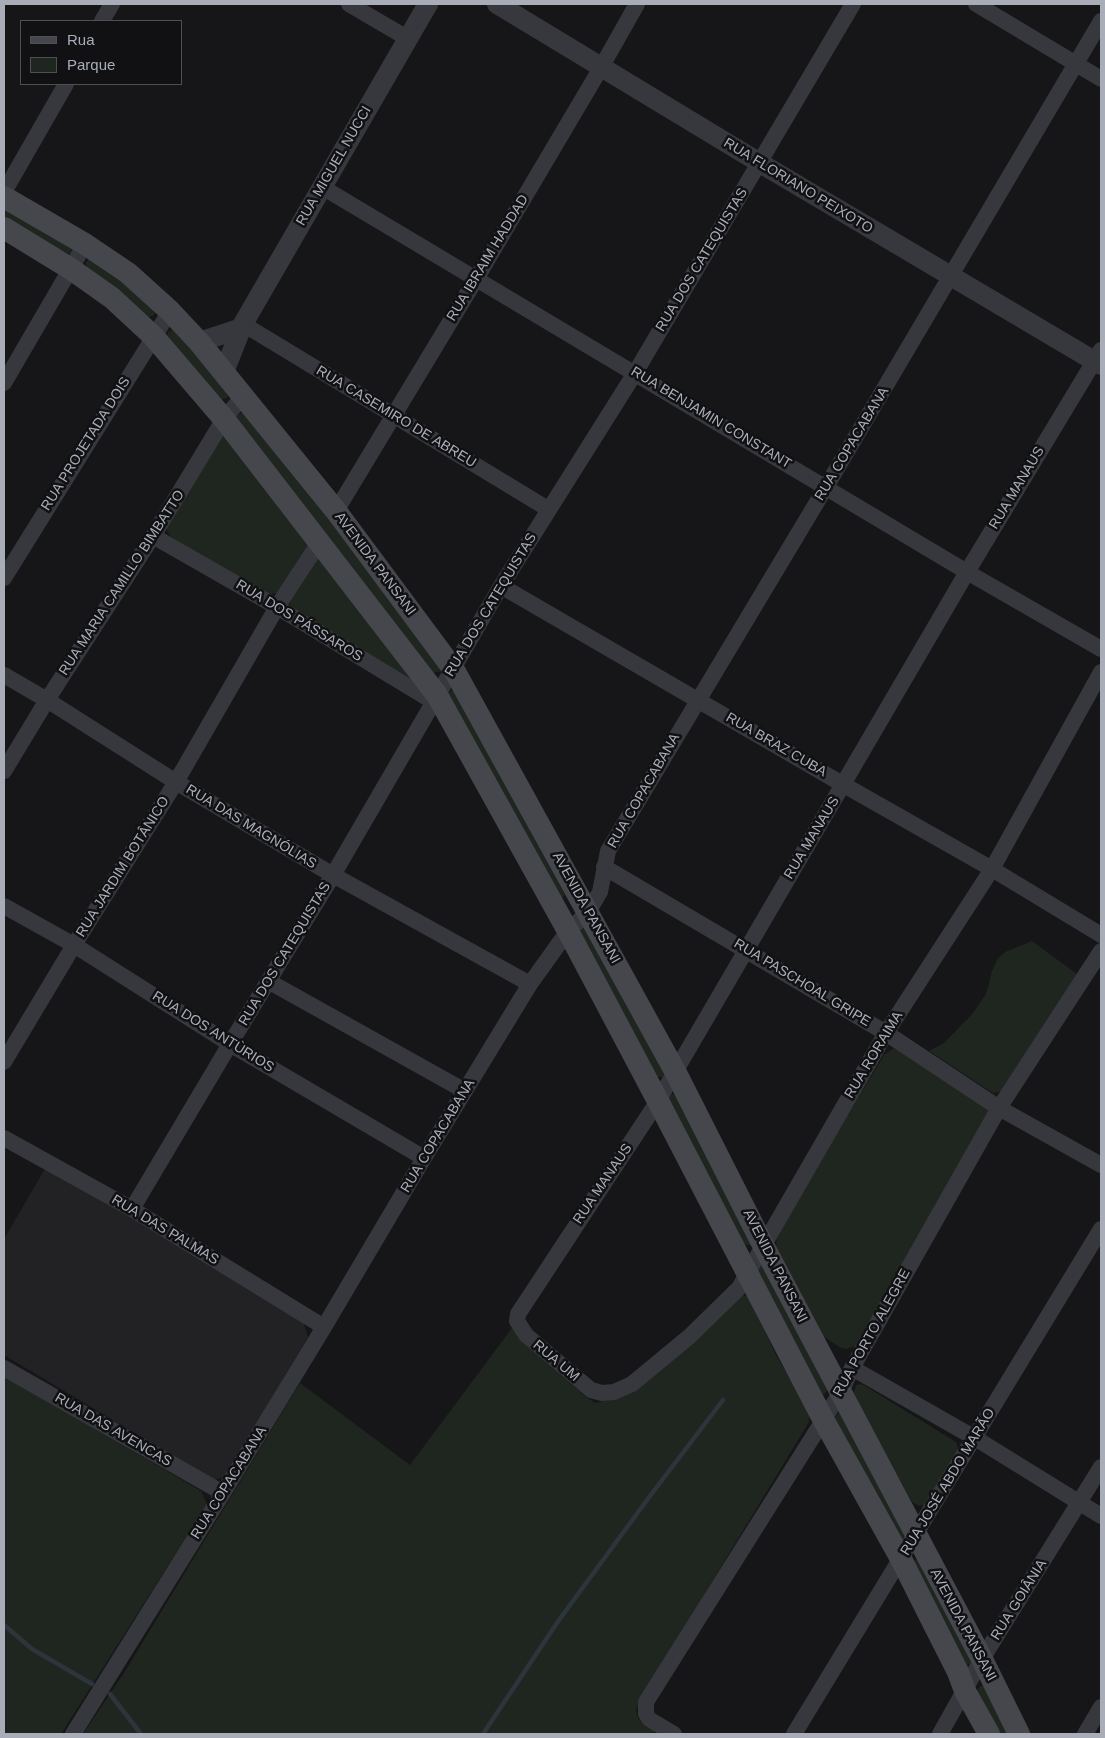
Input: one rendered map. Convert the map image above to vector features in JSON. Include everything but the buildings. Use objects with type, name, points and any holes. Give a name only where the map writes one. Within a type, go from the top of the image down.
[{"type":"main road","name":"AVENIDA PANSANI","points":[[4,197],[85,244],[128,273],[170,310],[224,372],[336,511],[454,670],[675,1071],[763,1245],[982,1659],[1019,1734]]},
{"type":"main road","name":"AVENIDA PANSANI","points":[[4,228],[71,269],[112,298],[153,336],[224,419],[438,702],[568,932],[748,1272],[823,1420],[901,1559],[958,1672],[965,1691],[989,1734]]},
{"type":"street","points":[[103,20],[111,4]]},
{"type":"street","points":[[349,4],[408,38]]},
{"type":"street","name":"RUA MIGUEL NUCCI","points":[[224,372],[243,326],[428,4]]},
{"type":"street","name":"RUA FLORIANO PEIXOTO","points":[[497,4],[951,277],[1099,359]]},
{"type":"street","name":"RUA IBRAIM HADDAD","points":[[336,511],[602,66],[637,4]]},
{"type":"street","name":"RUA DOS CATEQUISTAS","points":[[132,1209],[438,702],[501,586],[635,372],[853,4]]},
{"type":"street","points":[[976,4],[1101,79]]},
{"type":"street","name":"RUA COPACABANA","points":[[73,1734],[324,1328],[424,1158],[530,984],[568,932],[588,912],[600,892],[608,851],[951,277],[1101,21]]},
{"type":"street","points":[[4,192],[65,85]]},
{"type":"street","name":"RUA BENJAMIN CONSTANT","points":[[322,187],[635,372],[967,572],[1101,649]]},
{"type":"street","points":[[4,383],[85,244]]},
{"type":"street","name":"RUA PROJETADA DOIS","points":[[4,578],[170,310]]},
{"type":"street","points":[[199,342],[243,326]]},
{"type":"street","name":"RUA CASEMIRO DE ABREU","points":[[243,326],[548,509]]},
{"type":"street","name":"RUA MANAUS","points":[[518,1321],[518,1314],[522,1307],[658,1101],[967,572],[1099,359]]},
{"type":"street","name":"RUA MARIA CAMILLO BIMBATTO","points":[[4,771],[46,700],[153,536],[224,419],[243,396]]},
{"type":"street","name":"RUA DOS PÁSSAROS","points":[[153,536],[438,702]]},
{"type":"street","name":"RUA JARDIM BOTÂNICO","points":[[4,1062],[74,945],[176,782],[277,608],[319,543]]},
{"type":"street","name":"RUA BRAZ CUBA","points":[[501,586],[992,869],[1101,935]]},
{"type":"street","name":"RUA RORAIMA","points":[[602,1393],[614,1392],[632,1384],[690,1336],[739,1288],[886,1033],[992,869],[1101,672]]},
{"type":"street","name":"RUA DAS MAGNÓLIAS","points":[[4,675],[176,782],[333,875],[530,984]]},
{"type":"street","name":"RUA PASCHOAL GRIPE","points":[[604,867],[886,1033],[1000,1108],[1101,1165]]},
{"type":"street","name":"RUA DOS ANTÙRIOS","points":[[4,906],[74,945],[230,1044],[424,1158]]},
{"type":"street","name":"RUA PORTO ALEGRE","points":[[674,1734],[656,1724],[646,1714],[646,1702],[841,1392],[852,1368],[1000,1108],[1101,951]]},
{"type":"street","points":[[268,981],[465,1091]]},
{"type":"street","name":"RUA DAS PALMAS","points":[[4,1138],[132,1209],[324,1328]]},
{"type":"street","name":"RUA JOSÉ ABDO MARÃO","points":[[794,1734],[1101,1229]]},
{"type":"street","name":"RUA UM","points":[[518,1321],[526,1335],[570,1373],[591,1390],[602,1393]]},
{"type":"street","name":"RUA DAS AVENCAS","points":[[4,1368],[223,1493]]},
{"type":"street","points":[[852,1368],[975,1438],[1101,1516]]},
{"type":"street","name":"RUA GOIÂNIA","points":[[940,1734],[982,1659],[1101,1467]]},
{"type":"street","points":[[1085,1734],[1101,1707]]},
{"type":"shaded area","points":[[46,1167],[129,1214],[303,1321],[308,1337],[225,1477],[213,1480],[4,1355],[4,1239]]},
{"type":"green space","points":[[4,204],[73,247],[70,253],[68,254],[4,220]]},
{"type":"green space","points":[[96,258],[156,312],[154,315],[148,318],[86,268],[86,262],[89,259]]},
{"type":"green space","points":[[175,328],[229,395],[227,398],[221,400],[166,338],[168,332]]},
{"type":"green space","points":[[243,412],[249,413],[442,671],[431,673],[236,418],[237,415]]},
{"type":"green space","points":[[220,436],[229,436],[308,539],[308,548],[279,593],[269,594],[171,537],[165,527]]},
{"type":"green space","points":[[318,559],[411,677],[408,678],[290,607],[290,602]]},
{"type":"green space","points":[[454,689],[565,895],[559,901],[447,695]]},
{"type":"green space","points":[[585,926],[668,1071],[663,1077],[655,1077],[579,929]]},
{"type":"green space","points":[[1032,941],[1078,975],[1003,1091],[993,1093],[929,1051],[944,1043],[973,1013],[986,994],[992,971],[998,958],[1005,952]]},
{"type":"green space","points":[[894,1048],[988,1106],[990,1115],[856,1346],[846,1349],[839,1347],[822,1335],[776,1250],[777,1233],[884,1055]]},
{"type":"green space","points":[[675,1093],[752,1243],[750,1245],[743,1245],[668,1103],[669,1096]]},
{"type":"green space","points":[[762,1261],[828,1390],[823,1395],[756,1267]]},
{"type":"green space","points":[[741,1295],[748,1296],[778,1359],[810,1409],[809,1422],[639,1702],[636,1710],[638,1718],[644,1726],[655,1730],[653,1734],[83,1734],[124,1673],[300,1383],[410,1465],[512,1328],[525,1344],[595,1403],[616,1398]]},
{"type":"green space","points":[[4,1376],[201,1491],[207,1504],[61,1734],[4,1734]]},
{"type":"green space","points":[[862,1384],[956,1442],[959,1452],[927,1504],[919,1506],[912,1502],[857,1401],[854,1392],[856,1385]]},
{"type":"green space","points":[[840,1410],[907,1533],[905,1538],[899,1541],[834,1420]]},
{"type":"green space","points":[[918,1558],[972,1656],[971,1663],[965,1666],[912,1562]]},
{"type":"green space","points":[[983,1685],[1012,1734],[999,1734],[978,1694],[978,1688]]},
{"type":"waterway","points":[[483,1734],[559,1620],[723,1400]]},
{"type":"waterway","points":[[4,1625],[32,1649],[92,1684]]},
{"type":"waterway","points":[[110,1694],[141,1734]]}]
